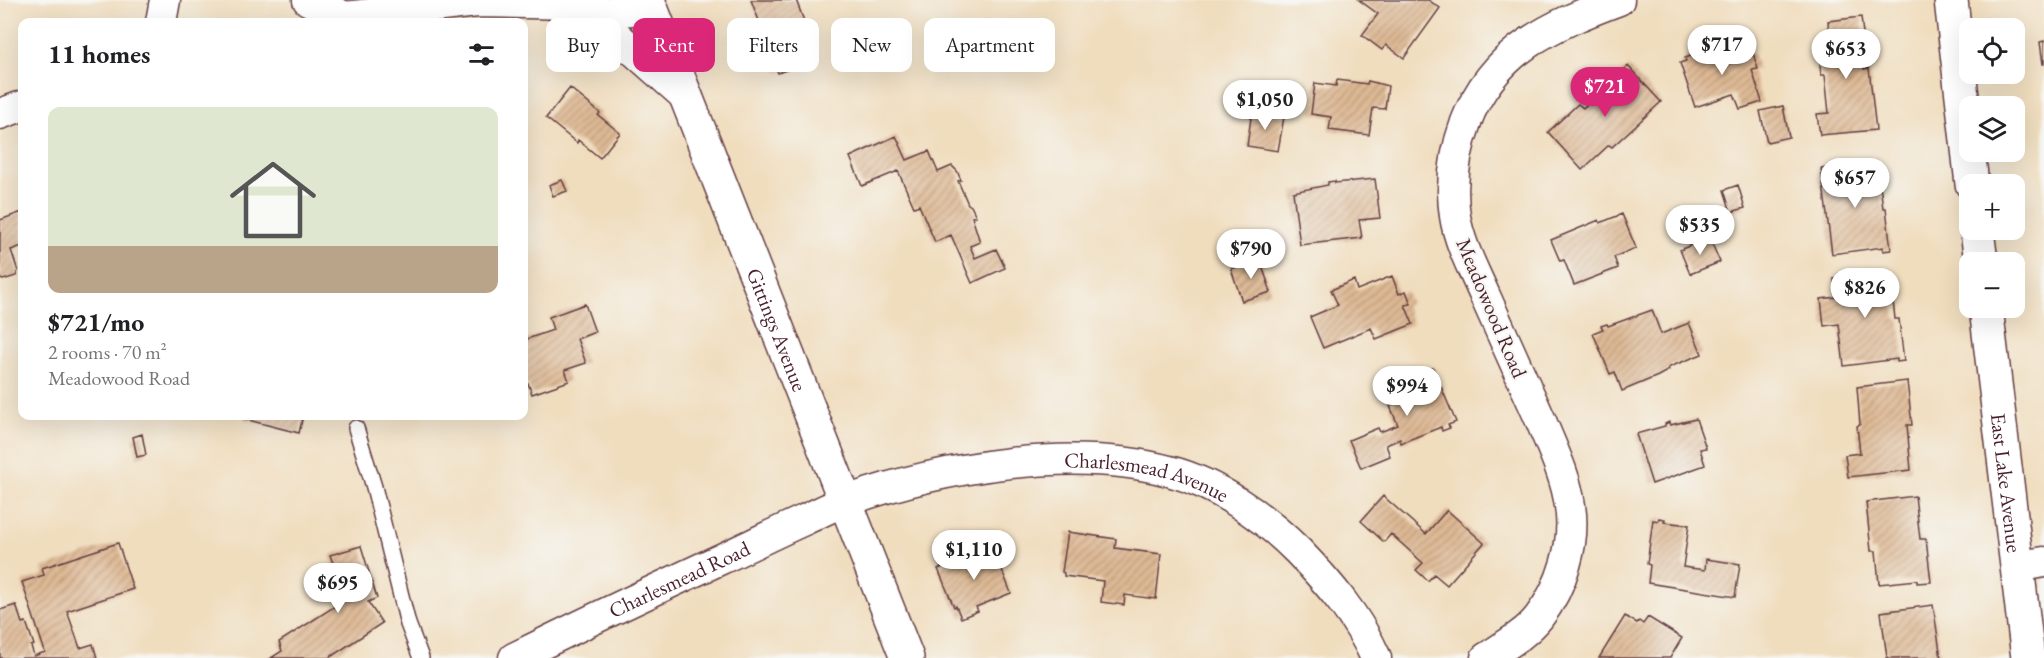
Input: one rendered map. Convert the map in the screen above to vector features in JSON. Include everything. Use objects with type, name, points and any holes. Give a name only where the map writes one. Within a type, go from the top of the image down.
[{"type":"street","points":[[162,18],[165,0]]},
{"type":"street","points":[[308,0],[331,18]]},
{"type":"street","name":"Meadowood Road","points":[[1486,658],[1515,639],[1538,618],[1558,586],[1569,550],[1570,506],[1557,458],[1467,255],[1455,217],[1453,179],[1459,141],[1474,102],[1499,67],[1532,39],[1576,16],[1619,0]]},
{"type":"street","points":[[1951,0],[1971,174]]},
{"type":"street","points":[[350,18],[477,2],[582,6],[650,4]]},
{"type":"street","name":"Gittings Avenue","points":[[650,4],[908,658]]},
{"type":"street","points":[[582,6],[687,98]]},
{"type":"street","points":[[0,114],[18,107]]},
{"type":"street","name":"East Lake Avenue","points":[[1988,318],[2030,565],[2028,658]]},
{"type":"street","name":"Charlesmead Avenue","points":[[846,501],[894,485],[946,473],[1022,461],[1122,462],[1170,471],[1220,492],[1260,518],[1287,541],[1321,575],[1351,612],[1376,658]]},
{"type":"street","name":"Charlesmead Road","points":[[514,658],[620,605],[846,501]]},
{"type":"lane","points":[[356,428],[374,487],[408,624],[421,658]]},
{"type":"building","points":[[751,0],[796,0],[803,18],[758,18]]},
{"type":"building","points":[[1359,0],[1428,0],[1440,8],[1404,58],[1386,45],[1382,50],[1362,35],[1378,14]]},
{"type":"building","points":[[1861,17],[1865,50],[1862,51],[1864,69],[1869,68],[1876,130],[1820,135],[1817,114],[1829,113],[1825,75],[1821,75],[1818,45],[1830,44],[1828,21]]},
{"type":"building","points":[[2044,41],[2044,64],[2043,64],[2040,42]]},
{"type":"building","points":[[1743,43],[1747,55],[1753,53],[1758,69],[1752,70],[1762,102],[1740,109],[1734,94],[1695,107],[1680,63],[1686,61],[1685,58],[1712,49],[1713,52]]},
{"type":"building","points":[[1628,66],[1661,102],[1612,147],[1609,145],[1582,170],[1548,132],[1578,104],[1583,108]]},
{"type":"building","points":[[1337,80],[1367,84],[1368,81],[1388,86],[1385,109],[1373,108],[1369,135],[1329,130],[1331,117],[1311,114],[1315,83],[1336,86]]},
{"type":"building","points":[[570,88],[620,133],[600,158],[546,118]]},
{"type":"building","points":[[1783,106],[1789,137],[1767,142],[1760,111]]},
{"type":"building","points":[[1252,111],[1284,117],[1278,151],[1247,146]]},
{"type":"building","points":[[896,136],[907,160],[929,151],[938,172],[952,166],[957,171],[961,180],[958,181],[976,216],[972,217],[980,242],[970,246],[975,258],[996,249],[1005,268],[972,283],[951,235],[935,242],[919,205],[914,207],[898,171],[862,186],[850,157]]},
{"type":"building","points":[[1877,162],[1891,250],[1883,251],[1883,247],[1832,254],[1821,169]]},
{"type":"building","points":[[1375,179],[1380,218],[1359,220],[1362,238],[1300,245],[1293,192],[1328,185],[1328,182]]},
{"type":"building","points":[[562,180],[567,191],[553,196],[549,185]]},
{"type":"building","points":[[1738,185],[1745,208],[1731,212],[1724,190]]},
{"type":"building","points":[[18,213],[18,247],[11,250],[18,271],[16,276],[3,280],[0,279],[0,220]]},
{"type":"building","points":[[1622,214],[1636,248],[1614,257],[1618,268],[1574,285],[1564,260],[1560,261],[1551,240],[1599,220],[1600,223]]},
{"type":"building","points":[[1709,237],[1720,262],[1690,274],[1680,250]]},
{"type":"building","points":[[1260,260],[1271,292],[1242,301],[1231,269]]},
{"type":"building","points":[[1890,273],[1895,319],[1899,319],[1904,361],[1897,362],[1897,359],[1844,366],[1839,324],[1824,326],[1821,299],[1836,297],[1834,279]]},
{"type":"building","points":[[1392,276],[1399,294],[1406,291],[1411,304],[1405,305],[1413,324],[1376,339],[1371,328],[1323,348],[1310,317],[1338,305],[1331,290],[1354,280],[1357,290]]},
{"type":"building","points":[[585,304],[595,332],[577,339],[586,363],[565,370],[569,381],[532,394],[528,383],[528,339],[553,330],[549,317]]},
{"type":"building","points":[[1652,310],[1661,334],[1689,323],[1702,354],[1622,391],[1615,372],[1610,374],[1593,333],[1603,329],[1601,326],[1607,324],[1608,326]]},
{"type":"building","points":[[1433,368],[1456,422],[1448,425],[1450,428],[1442,431],[1441,427],[1401,443],[1400,439],[1386,445],[1390,456],[1361,468],[1349,440],[1378,428],[1380,432],[1398,425],[1390,406],[1396,403],[1389,386],[1405,379],[1404,376],[1409,374],[1410,377]]},
{"type":"building","points":[[1907,381],[1912,425],[1907,425],[1911,470],[1848,477],[1845,455],[1860,453],[1857,387]]},
{"type":"building","points":[[1696,419],[1706,448],[1700,449],[1705,465],[1652,484],[1636,434],[1665,426],[1669,422],[1670,425]]},
{"type":"building","points":[[248,420],[302,420],[299,433]]},
{"type":"building","points":[[142,434],[146,455],[137,457],[133,437]]},
{"type":"building","points":[[1383,496],[1426,534],[1447,510],[1484,543],[1447,585],[1434,574],[1428,581],[1416,570],[1423,563],[1391,534],[1384,542],[1361,521]]},
{"type":"building","points":[[1915,496],[1920,539],[1926,539],[1931,582],[1917,583],[1917,580],[1879,584],[1876,551],[1871,551],[1866,502]]},
{"type":"building","points":[[1659,518],[1665,519],[1664,522],[1689,525],[1683,567],[1705,570],[1706,559],[1740,564],[1735,597],[1648,583],[1650,565],[1647,564],[1653,520],[1658,521]]},
{"type":"building","points":[[1068,532],[1116,539],[1115,548],[1161,554],[1156,599],[1125,595],[1124,605],[1101,602],[1103,581],[1064,576],[1062,572]]},
{"type":"building","points":[[118,543],[133,589],[67,611],[80,648],[93,644],[97,658],[0,658],[0,610],[16,605],[22,623],[26,622],[34,645],[31,646],[34,656],[45,652],[22,582],[44,575],[42,568]]},
{"type":"building","points":[[361,546],[377,598],[368,602],[382,623],[329,658],[271,658],[282,651],[279,642],[351,596],[346,581],[340,583],[330,555]]},
{"type":"building","points":[[993,547],[1011,593],[976,607],[978,611],[961,618],[938,569],[960,560],[957,554],[965,550],[968,557]]},
{"type":"building","points":[[1933,605],[1941,658],[1887,658],[1881,612]]},
{"type":"building","points":[[1625,616],[1643,624],[1648,617],[1682,638],[1670,658],[1599,658]]}]
